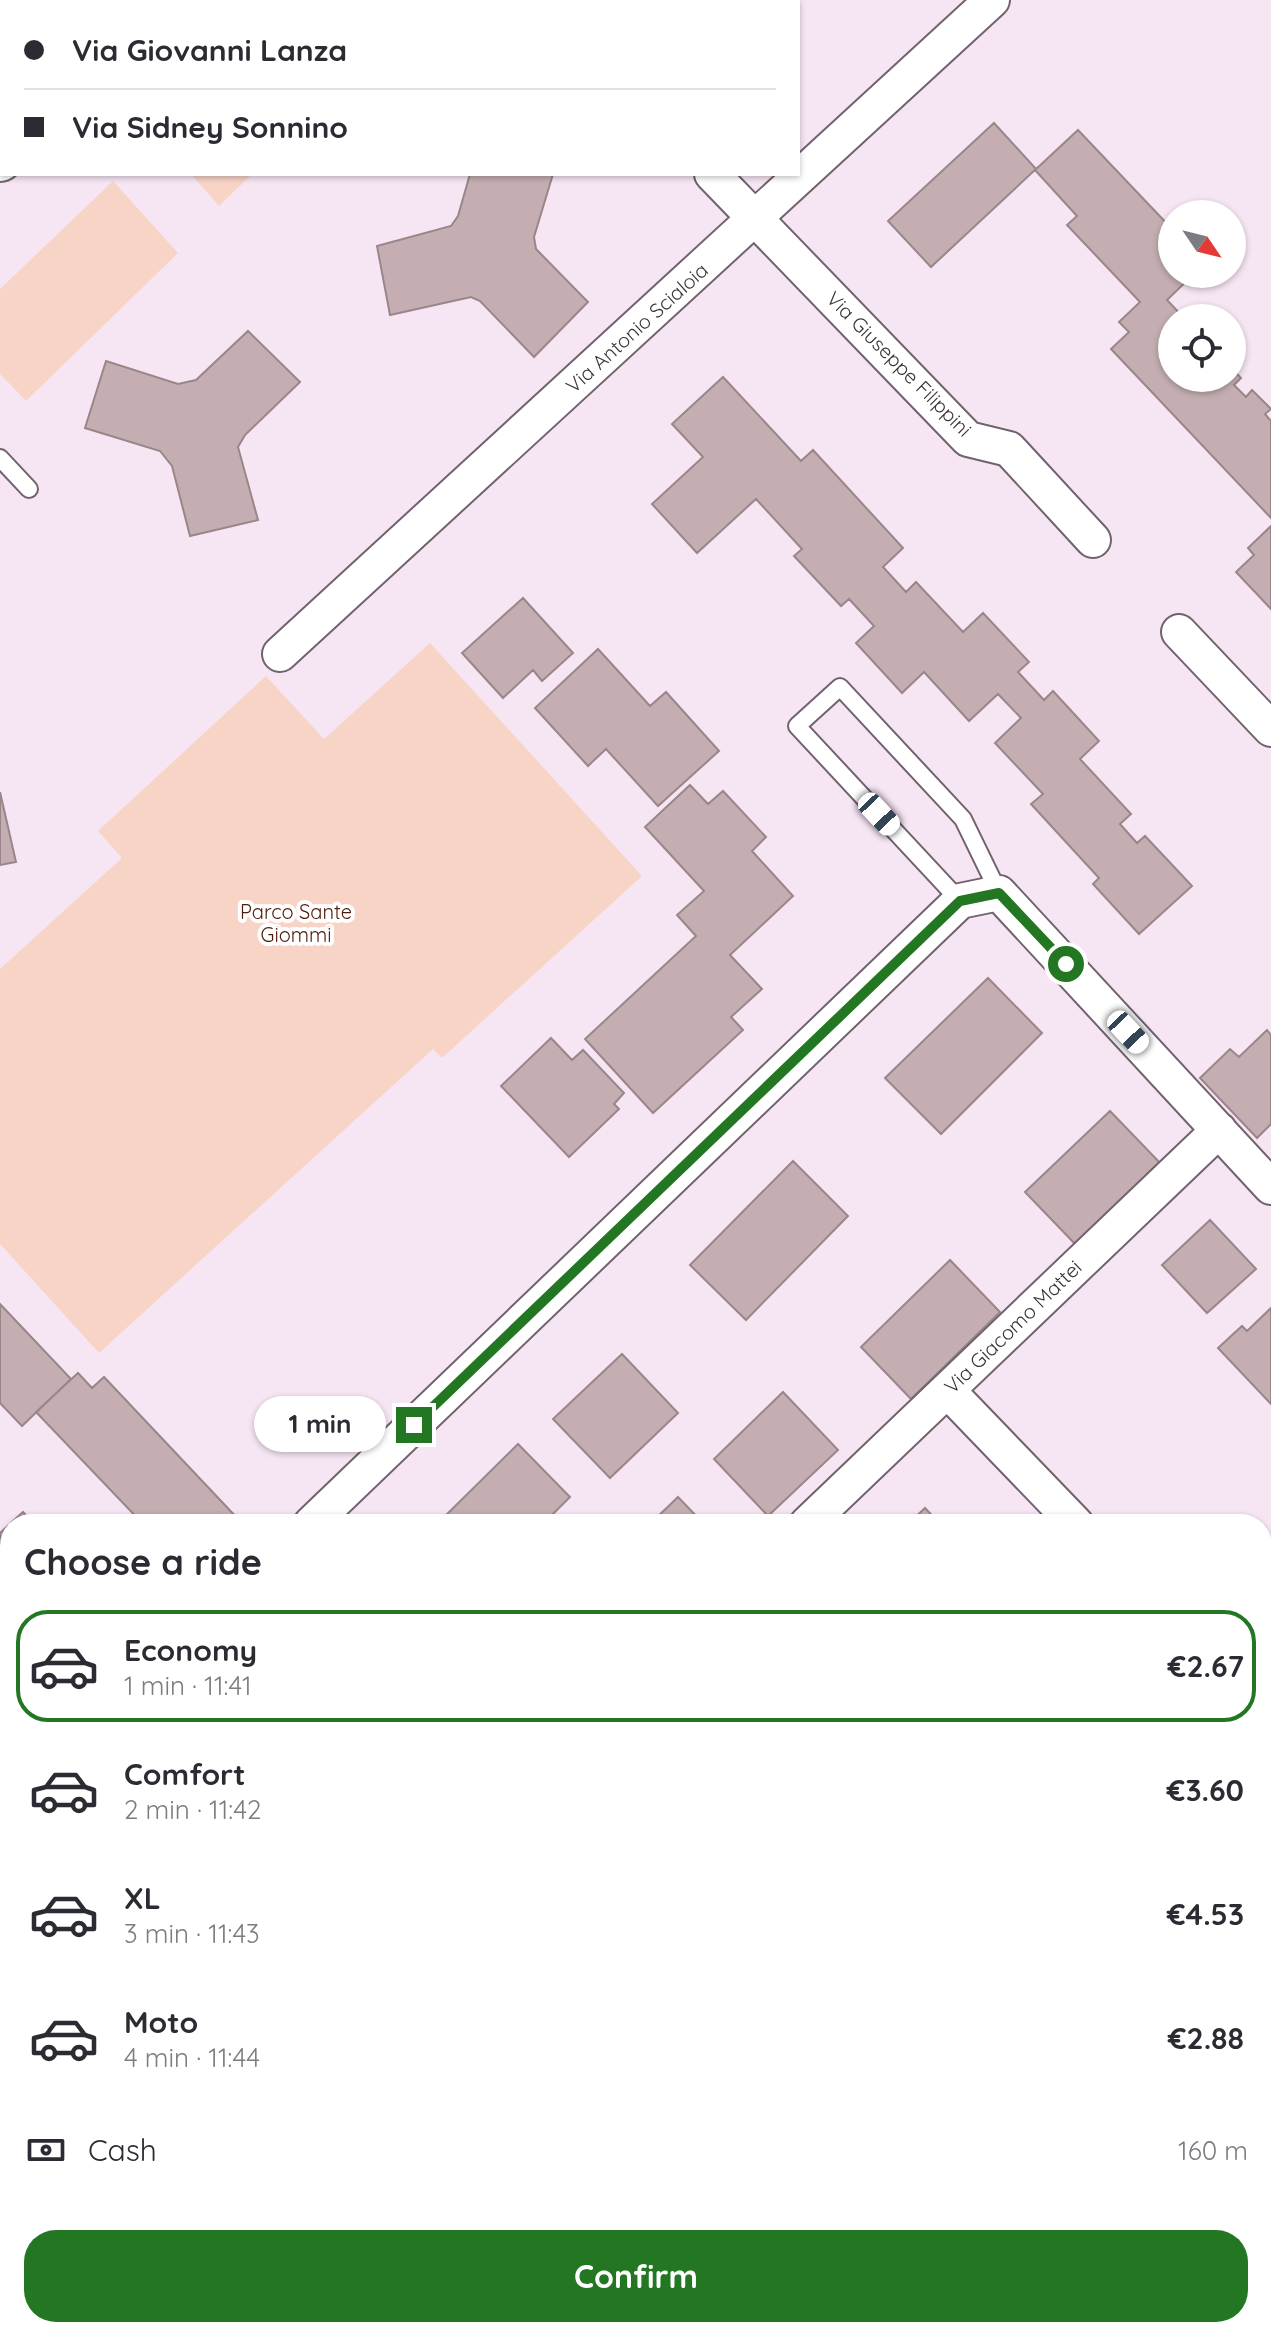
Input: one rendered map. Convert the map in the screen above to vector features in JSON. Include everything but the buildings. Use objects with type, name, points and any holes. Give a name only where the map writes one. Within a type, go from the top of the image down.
[{"type":"street","name":"Via Antonio Scialoia","points":[[280,654],[992,0]]},
{"type":"street","name":"Via Giuseppe Filippini","points":[[714,176],[968,439],[1009,449],[1093,540]]},
{"type":"street","points":[[1179,632],[1271,729]]},
{"type":"street","points":[[321,1514],[960,901],[999,893],[1271,1187]]},
{"type":"street","name":"Via Giacomo Mattei","points":[[817,1514],[1219,1130]]},
{"type":"street","points":[[947,1390],[1066,1514]]},
{"type":"lane","points":[[0,458],[29,489]]},
{"type":"lane","points":[[960,901],[797,726],[840,687],[963,819],[999,893]]},
{"type":"green space","points":[[193,176],[250,176],[219,206]]},
{"type":"green space","points":[[113,181],[178,253],[26,401],[0,374],[0,289]]},
{"type":"green space","name":"Parco Sante Giommi","points":[[430,643],[642,876],[442,1058],[433,1049],[99,1353],[0,1244],[0,969],[122,858],[98,831],[266,676],[324,739]]},
{"type":"route","points":[[414,1425],[960,901],[999,893],[1066,964]]}]
